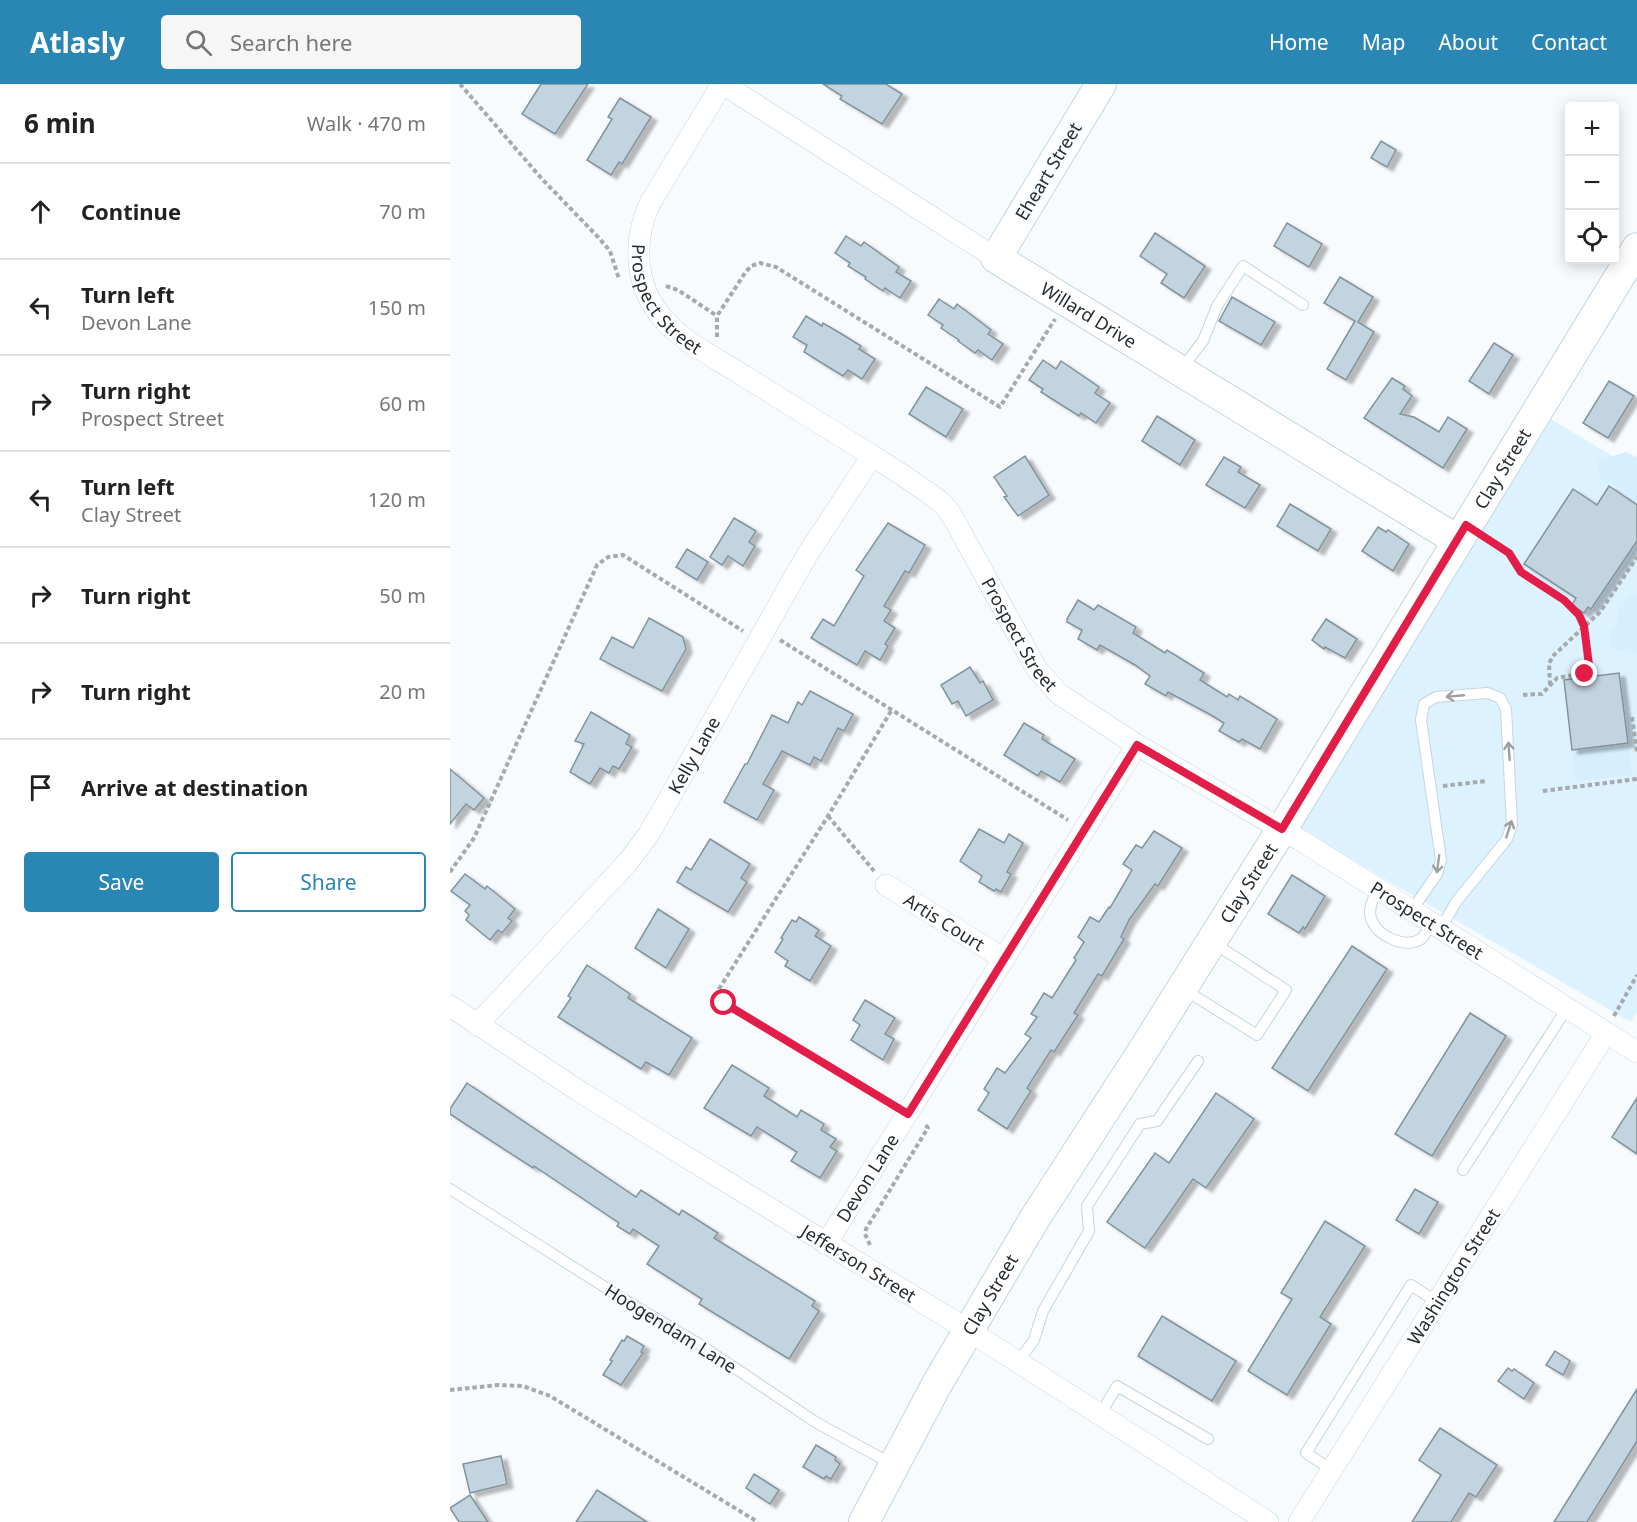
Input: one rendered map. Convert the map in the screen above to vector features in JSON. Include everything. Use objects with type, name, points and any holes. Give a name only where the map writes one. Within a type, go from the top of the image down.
[{"type":"street","name":"Willard Drive","points":[[722,84],[996,258],[1180,371],[1462,532]]},
{"type":"street","name":"Prospect Street","points":[[722,84],[650,203],[641,222],[638,259],[646,294],[657,311],[677,332],[931,494],[951,514],[1036,668],[1059,694],[1137,745],[1282,829],[1567,1008],[1609,1028],[1637,1052]]},
{"type":"street","name":"Eheart Street","points":[[996,258],[1101,84]]},
{"type":"street","name":"Clay Street","points":[[864,1522],[968,1330],[1035,1218],[1282,829],[1637,248]]},
{"type":"street","name":"Kelly Lane","points":[[477,1025],[627,863],[649,834],[807,555],[872,456]]},
{"type":"street","name":"Devon Lane","points":[[826,1244],[1137,745]]},
{"type":"street","name":"Artis Court","points":[[885,885],[1004,959]]},
{"type":"street","name":"Jefferson Street","points":[[450,1006],[582,1093],[968,1330],[1268,1522]]},
{"type":"street","name":"Washington Street","points":[[1299,1522],[1609,1028]]},
{"type":"lane","points":[[1180,371],[1203,341],[1217,306],[1243,266],[1303,305]]},
{"type":"lane","points":[[1378,889],[1371,903],[1372,921],[1378,929],[1396,942],[1411,943],[1422,938],[1436,926],[1507,838],[1512,825],[1506,709],[1500,698],[1488,693],[1436,697],[1424,704],[1421,720],[1441,860],[1437,874],[1412,910]]},
{"type":"lane","points":[[1182,988],[1257,1035],[1286,990],[1211,942]]},
{"type":"lane","points":[[1463,1170],[1567,1008]]},
{"type":"lane","points":[[1018,1362],[1034,1340],[1043,1311],[1089,1231],[1087,1206],[1140,1124],[1157,1121],[1198,1061]]},
{"type":"lane","name":"Hoogendam Lane","points":[[450,1189],[699,1344],[817,1423],[893,1465]]},
{"type":"lane","points":[[1332,1470],[1306,1453],[1411,1286],[1437,1302]]},
{"type":"lane","points":[[1100,1415],[1117,1386],[1208,1439]]},
{"type":"path","points":[[460,84],[542,178],[610,251],[620,279]]},
{"type":"path","points":[[717,339],[717,316],[751,266],[760,263],[776,267],[1000,407],[1066,301]]},
{"type":"path","points":[[662,287],[671,287],[717,316]]},
{"type":"path","points":[[1462,532],[1509,553],[1521,572],[1564,600],[1579,615],[1584,626],[1590,673],[1585,674]]},
{"type":"path","points":[[450,872],[474,838],[597,565],[608,557],[623,555],[743,631],[776,638],[1084,830]]},
{"type":"path","points":[[1550,685],[1550,663],[1554,655],[1600,612],[1637,557]]},
{"type":"path","points":[[1523,696],[1542,694],[1557,678],[1574,675]]},
{"type":"path","points":[[871,1246],[867,1241],[866,1229],[928,1128],[925,1124],[724,1003],[718,997],[719,989],[891,711]]},
{"type":"path","points":[[1632,717],[1637,753]]},
{"type":"path","points":[[1543,791],[1637,779]]},
{"type":"path","points":[[1462,784],[1486,781]]},
{"type":"path","points":[[828,816],[885,885]]},
{"type":"path","points":[[1609,1028],[1637,975]]},
{"type":"path","points":[[450,1390],[498,1385],[523,1386],[550,1396],[758,1522]]},
{"type":"shaded area","points":[[1551,419],[1637,471],[1637,1012],[1631,1022],[1297,828]]},
{"type":"shaded area","points":[[1626,452],[1637,457],[1637,500],[1614,484],[1602,482],[1597,461]]},
{"type":"shaded area","points":[[1637,593],[1637,652],[1611,649],[1609,633],[1616,626],[1621,602]]},
{"type":"shaded area","points":[[1628,743],[1632,775],[1576,781],[1572,750]]},
{"type":"building","points":[[541,84],[588,84],[555,134],[522,114]]},
{"type":"building","points":[[823,84],[886,84],[902,94],[882,124],[840,99],[842,96]]},
{"type":"building","points":[[620,98],[651,117],[622,164],[619,162],[611,175],[587,160],[612,119],[608,117]]},
{"type":"building","points":[[1381,141],[1396,150],[1387,167],[1371,158]]},
{"type":"building","points":[[1287,223],[1322,244],[1309,267],[1274,246]]},
{"type":"building","points":[[1155,233],[1205,266],[1184,298],[1161,283],[1167,274],[1140,256]]},
{"type":"building","points":[[846,236],[861,246],[864,242],[899,267],[896,272],[911,281],[900,298],[885,288],[883,291],[865,279],[866,277],[848,266],[850,263],[835,253]]},
{"type":"building","points":[[1340,277],[1373,297],[1358,322],[1374,332],[1346,380],[1327,369],[1355,321],[1324,303]]},
{"type":"building","points":[[1232,297],[1275,322],[1261,345],[1219,321]]},
{"type":"building","points":[[939,299],[954,309],[957,304],[991,330],[988,334],[1003,344],[992,360],[978,350],[975,353],[941,328],[943,325],[928,315]]},
{"type":"building","points":[[806,316],[822,326],[823,323],[861,346],[859,349],[875,359],[862,379],[848,370],[843,376],[804,352],[807,345],[793,337]]},
{"type":"building","points":[[1494,343],[1513,355],[1489,394],[1469,381]]},
{"type":"building","points":[[1043,360],[1056,369],[1061,361],[1099,387],[1095,393],[1110,403],[1096,423],[1081,413],[1079,416],[1041,392],[1043,389],[1029,380]]},
{"type":"building","points":[[1392,378],[1405,386],[1403,389],[1412,396],[1400,414],[1414,417],[1439,432],[1448,417],[1467,429],[1443,468],[1364,418]]},
{"type":"building","points":[[1609,381],[1634,396],[1608,438],[1583,423]]},
{"type":"building","points":[[926,387],[963,409],[946,437],[909,414]]},
{"type":"building","points":[[1157,416],[1195,440],[1180,465],[1142,441]]},
{"type":"building","points":[[1025,456],[1049,495],[1018,516],[1004,497],[1007,496],[994,477]]},
{"type":"building","points":[[1224,457],[1241,467],[1238,472],[1260,485],[1245,508],[1206,485]]},
{"type":"building","points":[[1609,486],[1637,505],[1637,541],[1591,609],[1588,607],[1584,613],[1572,605],[1576,598],[1524,564],[1573,489],[1597,505]]},
{"type":"building","points":[[1290,504],[1331,529],[1318,551],[1277,526]]},
{"type":"building","points":[[734,518],[756,531],[749,542],[755,546],[743,566],[728,556],[722,565],[710,557]]},
{"type":"building","points":[[888,523],[925,545],[909,573],[905,571],[884,606],[891,610],[884,621],[895,628],[885,644],[888,646],[880,660],[865,651],[857,665],[811,638],[823,619],[834,626],[864,576],[856,570]]},
{"type":"building","points":[[1378,527],[1386,532],[1388,530],[1409,544],[1393,571],[1362,551]]},
{"type":"building","points":[[687,549],[708,562],[697,580],[676,567]]},
{"type":"building","points":[[1078,600],[1094,610],[1098,605],[1136,627],[1133,633],[1165,653],[1167,650],[1204,673],[1200,680],[1227,697],[1229,694],[1238,700],[1240,696],[1277,719],[1260,749],[1242,739],[1239,742],[1219,731],[1224,723],[1211,715],[1168,692],[1166,696],[1145,684],[1150,676],[1135,665],[1100,645],[1097,650],[1078,639],[1082,630],[1067,622],[1067,619]]},
{"type":"building","points":[[649,618],[683,637],[686,649],[662,691],[600,659],[612,637],[633,648]]},
{"type":"building","points":[[1326,619],[1357,639],[1345,658],[1325,647],[1324,649],[1312,640]]},
{"type":"building","points":[[970,667],[980,683],[983,681],[993,700],[966,716],[958,701],[952,704],[941,685]]},
{"type":"building","points":[[1619,673],[1628,743],[1572,750],[1564,680]]},
{"type":"building","points":[[810,691],[853,714],[844,731],[838,728],[821,761],[814,757],[810,765],[782,751],[763,784],[774,790],[757,820],[724,802],[772,715],[788,723],[798,702],[802,705]]},
{"type":"building","points":[[591,712],[630,735],[626,744],[632,747],[619,769],[613,766],[609,773],[600,768],[590,784],[570,772],[584,744],[575,741]]},
{"type":"building","points":[[1024,723],[1044,735],[1042,739],[1075,759],[1060,782],[1041,771],[1038,776],[1004,755]]},
{"type":"building","points":[[450,769],[484,798],[474,810],[466,804],[450,824]]},
{"type":"building","points":[[979,829],[1004,843],[1009,834],[1023,843],[1007,872],[1011,874],[1001,892],[996,889],[994,891],[979,882],[982,876],[960,861]]},
{"type":"building","points":[[1154,831],[1182,848],[1158,886],[1155,884],[1129,920],[1121,937],[1124,939],[1102,976],[1098,974],[1074,1013],[1078,1015],[1054,1052],[1051,1050],[1027,1088],[1031,1091],[1007,1129],[978,1110],[989,1093],[984,1089],[997,1068],[1005,1073],[1031,1038],[1025,1034],[1037,1017],[1031,1014],[1044,993],[1052,998],[1076,960],[1074,958],[1084,942],[1078,937],[1090,917],[1099,922],[1110,908],[1132,870],[1123,864],[1136,845],[1142,848]]},
{"type":"building","points":[[710,839],[750,864],[741,878],[747,882],[728,912],[677,882],[686,867],[691,870]]},
{"type":"building","points":[[465,874],[485,889],[487,886],[515,909],[508,918],[512,921],[502,933],[498,930],[490,940],[466,920],[469,915],[465,911],[470,905],[451,891]]},
{"type":"building","points":[[1292,875],[1325,896],[1305,929],[1303,927],[1299,933],[1268,914]]},
{"type":"building","points":[[658,909],[689,929],[666,968],[635,948]]},
{"type":"building","points":[[799,917],[819,930],[815,936],[831,946],[810,981],[785,966],[788,961],[775,952],[792,920],[796,922]]},
{"type":"building","points":[[1352,946],[1387,969],[1308,1091],[1272,1068]]},
{"type":"building","points":[[587,965],[630,994],[628,998],[692,1038],[669,1075],[646,1062],[641,1069],[558,1017],[571,998],[568,996]]},
{"type":"building","points":[[865,1000],[895,1018],[885,1034],[894,1039],[883,1060],[851,1040],[860,1025],[853,1020]]},
{"type":"building","points":[[1470,1013],[1506,1036],[1432,1156],[1395,1134]]},
{"type":"building","points":[[732,1065],[769,1088],[764,1096],[797,1117],[801,1110],[824,1124],[821,1130],[836,1139],[830,1147],[837,1151],[820,1178],[791,1161],[797,1152],[757,1127],[751,1136],[704,1108]]},
{"type":"building","points":[[467,1083],[636,1197],[641,1190],[679,1215],[682,1210],[718,1233],[714,1238],[815,1301],[812,1306],[819,1311],[789,1359],[699,1304],[702,1299],[647,1264],[659,1246],[633,1229],[630,1234],[617,1226],[619,1223],[534,1166],[533,1168],[450,1114],[450,1109]]},
{"type":"building","points":[[1216,1093],[1254,1119],[1206,1188],[1193,1179],[1145,1248],[1107,1222],[1155,1153],[1169,1163]]},
{"type":"building","points":[[1637,1098],[1637,1154],[1612,1137]]},
{"type":"building","points":[[1415,1189],[1438,1202],[1419,1234],[1396,1220]]},
{"type":"building","points":[[1325,1221],[1365,1246],[1320,1317],[1331,1324],[1287,1395],[1248,1371],[1292,1299],[1281,1293]]},
{"type":"building","points":[[1162,1316],[1236,1361],[1212,1401],[1138,1356]]},
{"type":"building","points":[[627,1336],[644,1346],[641,1352],[643,1353],[621,1385],[603,1375],[622,1340],[624,1341]]},
{"type":"building","points":[[1555,1351],[1570,1361],[1563,1375],[1546,1365]]},
{"type":"building","points":[[1508,1368],[1512,1371],[1514,1369],[1534,1383],[1524,1399],[1498,1381]]},
{"type":"building","points":[[1637,1389],[1637,1441],[1587,1522],[1554,1522]]},
{"type":"building","points":[[1440,1428],[1497,1465],[1476,1497],[1469,1493],[1451,1522],[1412,1522],[1441,1475],[1419,1460]]},
{"type":"building","points":[[816,1445],[836,1457],[835,1460],[840,1464],[831,1479],[826,1476],[824,1479],[803,1467]]},
{"type":"building","points":[[501,1456],[507,1484],[470,1493],[463,1464]]},
{"type":"building","points":[[754,1474],[779,1490],[770,1504],[746,1488]]},
{"type":"building","points":[[597,1490],[647,1522],[576,1522]]},
{"type":"building","points":[[470,1495],[488,1522],[459,1522],[450,1508]]},
{"type":"route","points":[[724,1003],[908,1114],[1137,745],[1282,829],[1466,525],[1509,553],[1521,572],[1564,600],[1579,615],[1584,626],[1590,673],[1585,674]]}]
